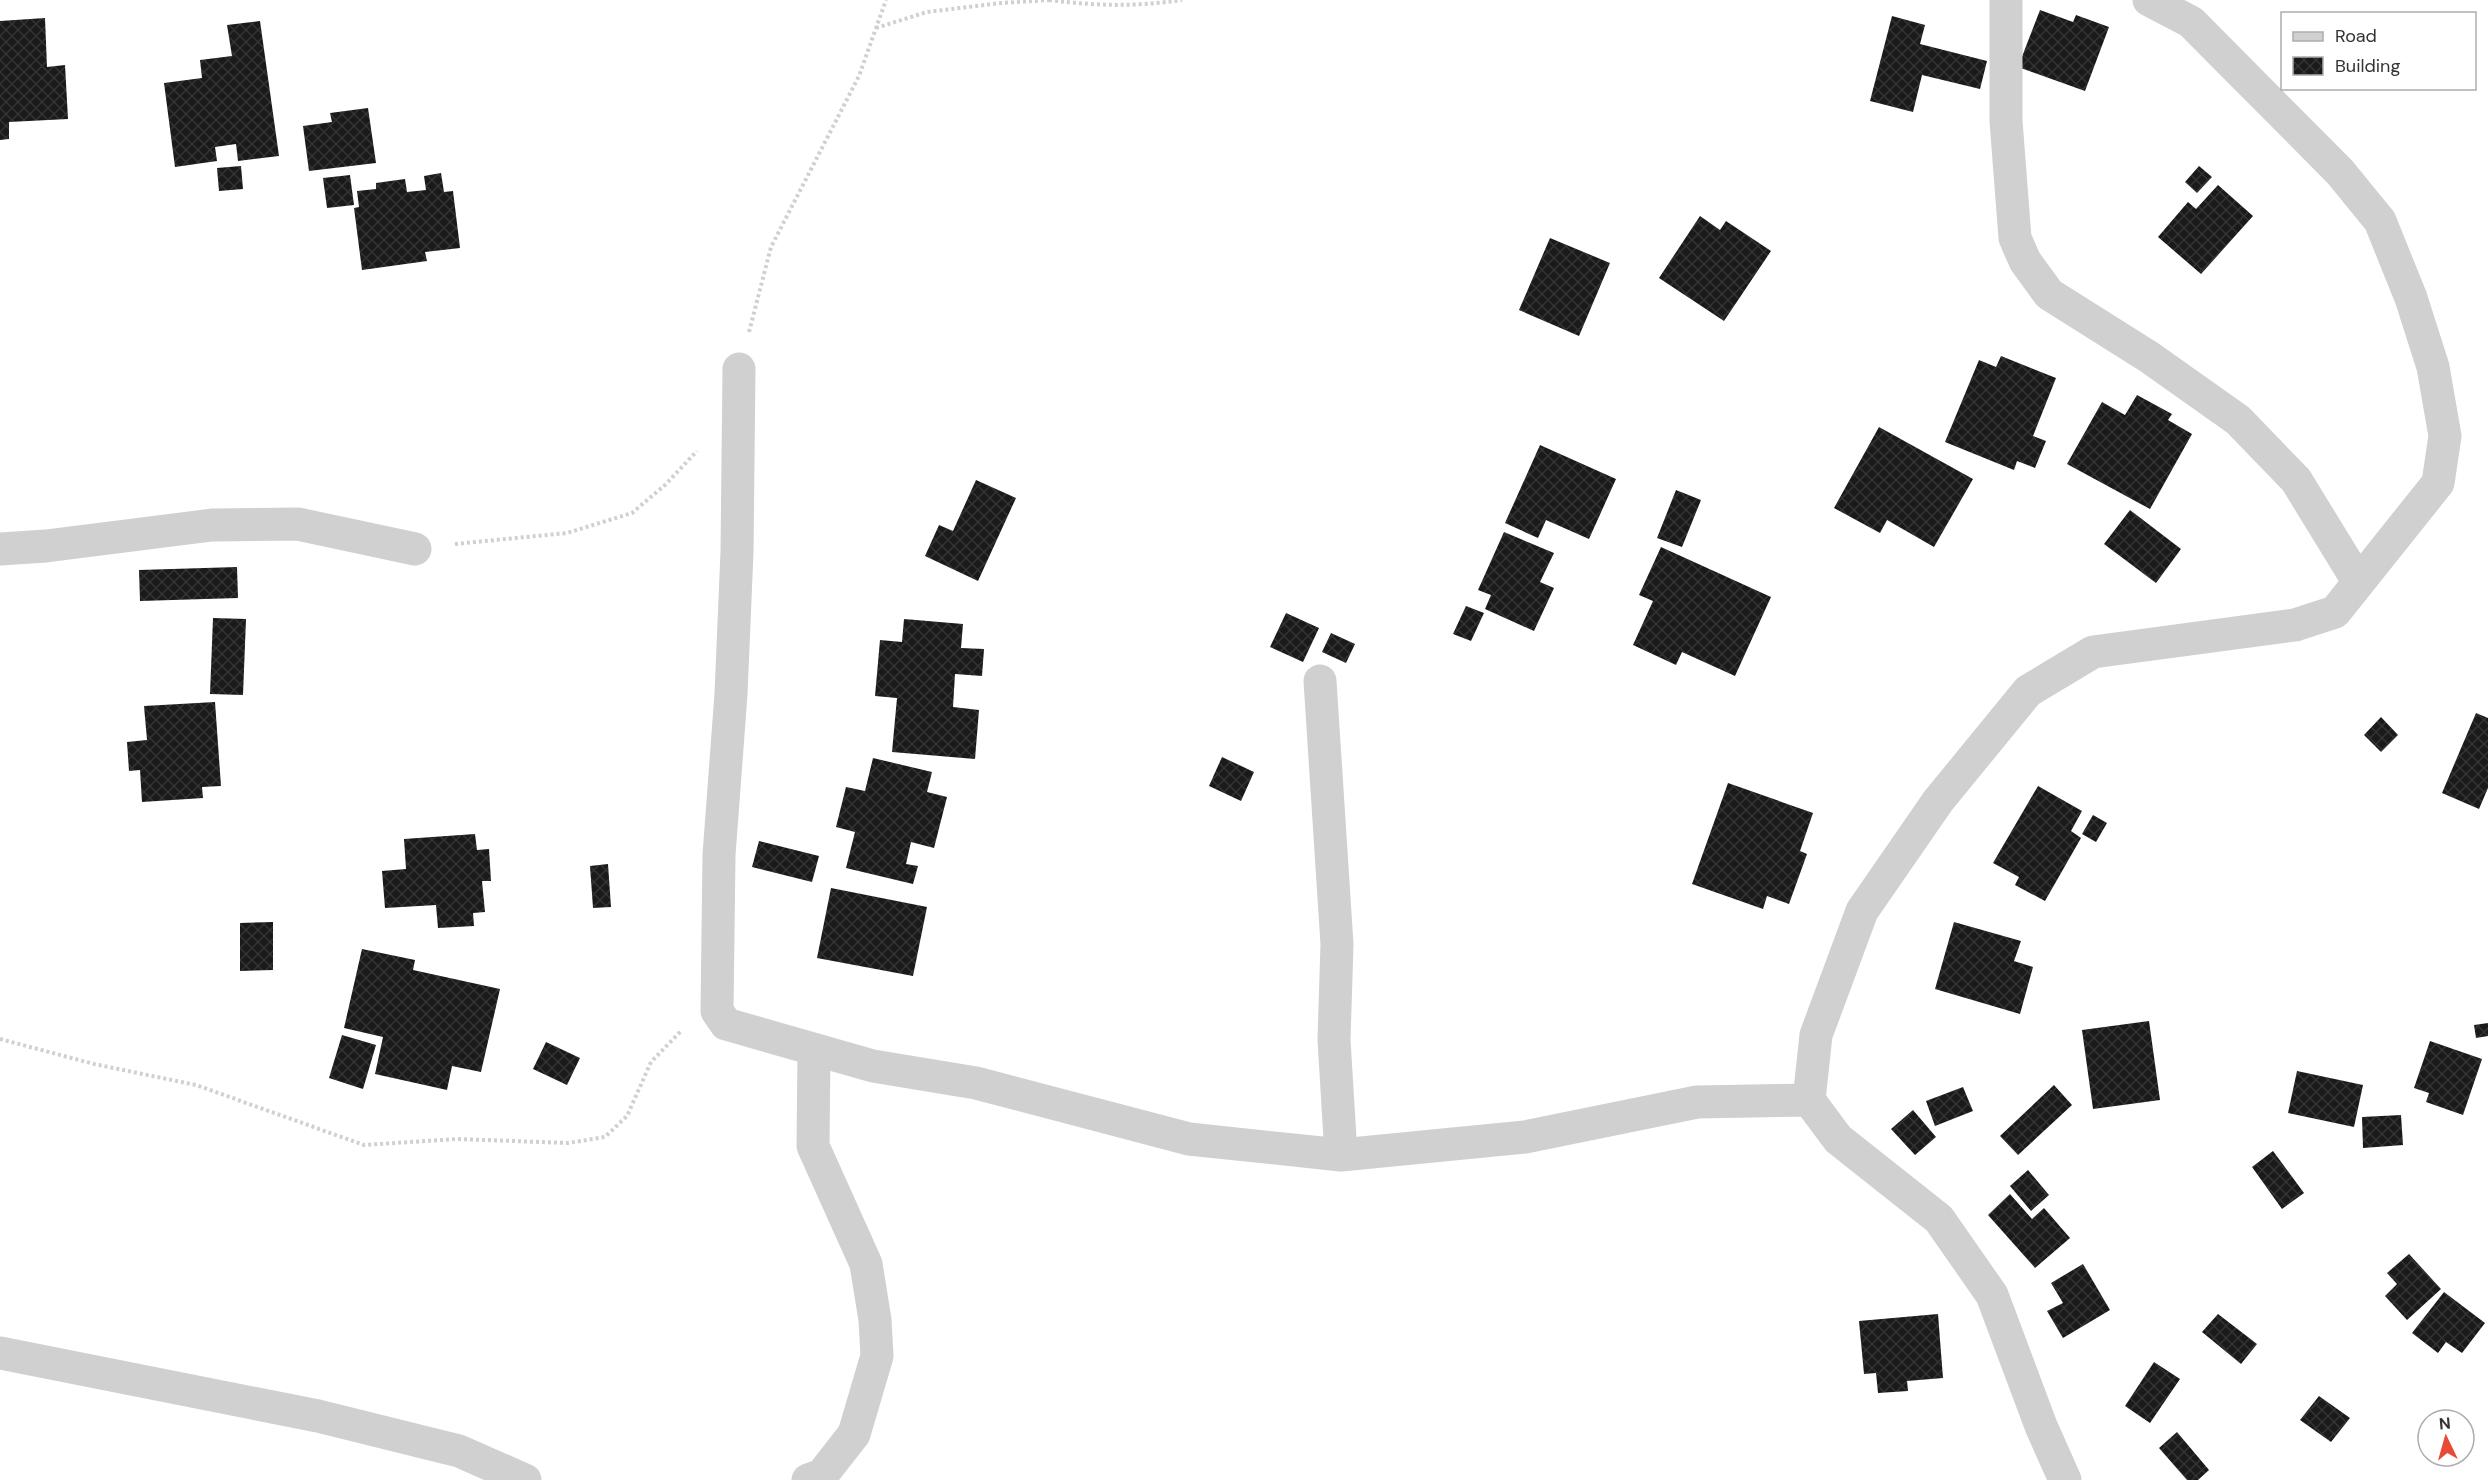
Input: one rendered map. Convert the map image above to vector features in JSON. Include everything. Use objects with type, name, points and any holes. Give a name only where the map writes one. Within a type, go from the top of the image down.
[{"type":"street","points":[[2006,0],[2006,121],[2015,238],[2025,261],[2049,294],[2149,357],[2238,420],[2296,480],[2358,581]]},
{"type":"street","points":[[2065,1480],[2041,1426],[1992,1295],[1939,1219],[1838,1139],[1809,1100],[1816,1035],[1862,911],[1938,801],[2028,691],[2093,652],[2295,625],[2335,612],[2438,483],[2445,436],[2433,367],[2411,298],[2380,221],[2340,172],[2192,22],[2149,0]]},
{"type":"street","points":[[739,369],[737,552],[731,694],[719,855],[717,1011],[726,1024],[873,1066],[976,1083],[1189,1139],[1341,1155],[1525,1137],[1697,1102],[1809,1100]]},
{"type":"street","points":[[0,549],[46,546],[212,525],[277,524],[298,524],[415,549]]},
{"type":"street","points":[[1320,681],[1337,944],[1334,1040],[1341,1155]]},
{"type":"street","points":[[808,1480],[822,1474],[854,1434],[877,1356],[875,1320],[866,1264],[813,1146],[814,1051]]},
{"type":"street","points":[[0,1353],[318,1416],[459,1451],[525,1480]]},
{"type":"path","points":[[739,369],[771,247],[859,76],[886,0]]},
{"type":"path","points":[[876,28],[927,12],[1001,3],[1049,0],[1098,6],[1144,5],[1182,0]]},
{"type":"path","points":[[415,549],[567,533],[632,513],[664,485],[702,446]]},
{"type":"path","points":[[0,1039],[94,1065],[196,1085],[364,1144],[457,1139],[568,1143],[604,1137],[627,1116],[651,1062],[684,1028],[717,1011]]},
{"type":"building","points":[[2040,10],[2073,22],[2076,15],[2109,27],[2085,91],[2018,67]]},
{"type":"building","points":[[1892,16],[1925,25],[1920,44],[1987,61],[1980,89],[1922,75],[1913,112],[1870,101]]},
{"type":"building","points":[[45,18],[47,67],[65,65],[68,119],[9,122],[9,139],[0,140],[0,21]]},
{"type":"building","points":[[260,21],[279,156],[238,161],[236,144],[215,147],[217,161],[175,167],[164,83],[202,78],[200,60],[232,56],[227,25]]},
{"type":"building","points":[[368,108],[376,163],[309,171],[303,126],[332,122],[330,113]]},
{"type":"building","points":[[241,166],[243,189],[219,191],[217,168]]},
{"type":"building","points":[[2199,166],[2212,177],[2197,193],[2185,182]]},
{"type":"building","points":[[441,173],[444,192],[453,191],[460,248],[425,252],[427,261],[362,270],[354,208],[359,207],[357,191],[376,189],[376,183],[405,179],[407,192],[426,190],[424,176]]},
{"type":"building","points":[[350,175],[354,205],[327,208],[323,178]]},
{"type":"building","points":[[2218,185],[2253,216],[2201,274],[2158,237],[2188,202],[2196,209]]},
{"type":"building","points":[[1700,216],[1720,230],[1726,221],[1771,251],[1724,321],[1659,278]]},
{"type":"building","points":[[1550,238],[1610,263],[1579,336],[1519,310]]},
{"type":"building","points":[[2001,356],[2056,378],[2033,436],[2046,441],[2035,468],[2017,461],[2014,470],[1945,442],[1979,360],[1996,367]]},
{"type":"building","points":[[2137,395],[2172,414],[2168,420],[2192,434],[2150,509],[2067,464],[2102,402],[2125,415]]},
{"type":"building","points":[[1879,427],[1973,479],[1934,547],[1887,520],[1880,533],[1834,508]]},
{"type":"building","points":[[1540,445],[1616,479],[1589,539],[1546,520],[1538,538],[1505,523]]},
{"type":"building","points":[[976,480],[1016,498],[978,581],[925,556],[939,525],[953,531]]},
{"type":"building","points":[[1676,490],[1701,500],[1682,547],[1657,538]]},
{"type":"building","points":[[2130,510],[2181,549],[2156,583],[2104,544]]},
{"type":"building","points":[[1504,532],[1554,553],[1540,582],[1554,588],[1534,631],[1485,609],[1491,595],[1478,590]]},
{"type":"building","points":[[1661,547],[1771,597],[1735,676],[1682,652],[1676,665],[1633,645],[1653,601],[1639,595]]},
{"type":"building","points":[[237,567],[238,598],[140,601],[139,570]]},
{"type":"building","points":[[1466,606],[1484,613],[1471,641],[1453,634]]},
{"type":"building","points":[[1286,613],[1319,628],[1303,662],[1270,647]]},
{"type":"building","points":[[213,618],[246,619],[243,695],[210,694]]},
{"type":"building","points":[[904,619],[963,624],[961,648],[984,649],[982,676],[955,674],[953,707],[979,710],[975,759],[892,752],[897,698],[875,696],[880,640],[902,642]]},
{"type":"building","points":[[1331,633],[1355,644],[1346,663],[1322,652]]},
{"type":"building","points":[[215,702],[221,786],[202,787],[203,798],[142,802],[140,770],[129,771],[127,742],[147,740],[144,706]]},
{"type":"building","points":[[2476,713],[2488,718],[2488,788],[2479,809],[2442,793]]},
{"type":"building","points":[[2381,717],[2398,735],[2381,752],[2364,735]]},
{"type":"building","points":[[1222,757],[1254,772],[1241,801],[1209,786]]},
{"type":"building","points":[[873,758],[932,772],[927,792],[947,797],[934,848],[911,842],[906,864],[918,866],[913,884],[846,868],[855,832],[836,827],[846,787],[865,791]]},
{"type":"building","points":[[1728,783],[1813,813],[1800,851],[1807,854],[1789,904],[1767,896],[1763,909],[1692,884]]},
{"type":"building","points":[[2038,786],[2082,811],[2071,831],[2081,838],[2045,901],[2015,885],[2019,877],[1993,863]]},
{"type":"building","points":[[2093,815],[2107,823],[2096,842],[2082,834]]},
{"type":"building","points":[[475,834],[477,850],[489,849],[491,881],[482,881],[485,912],[473,913],[474,926],[438,928],[436,905],[385,908],[382,871],[406,869],[404,839]]},
{"type":"building","points":[[759,841],[819,856],[812,882],[752,867]]},
{"type":"building","points":[[608,864],[611,907],[593,908],[590,866]]},
{"type":"building","points":[[831,888],[927,907],[913,976],[817,958]]},
{"type":"building","points":[[273,922],[273,970],[240,971],[240,923]]},
{"type":"building","points":[[1954,922],[2021,941],[2014,961],[2033,967],[2020,1014],[1935,989]]},
{"type":"building","points":[[362,949],[415,960],[413,970],[500,989],[481,1072],[452,1066],[447,1090],[375,1074],[383,1037],[344,1028]]},
{"type":"building","points":[[2149,1021],[2160,1100],[2093,1109],[2082,1030]]},
{"type":"building","points":[[2488,1023],[2488,1036],[2476,1038],[2474,1025]]},
{"type":"building","points":[[342,1035],[376,1045],[363,1089],[329,1078]]},
{"type":"building","points":[[2430,1041],[2482,1059],[2463,1115],[2426,1102],[2429,1093],[2414,1088]]},
{"type":"building","points":[[546,1042],[580,1058],[567,1085],[533,1069]]},
{"type":"building","points":[[2297,1071],[2363,1085],[2354,1127],[2288,1113]]},
{"type":"building","points":[[2054,1085],[2072,1105],[2018,1155],[2000,1136]]},
{"type":"building","points":[[1963,1087],[1973,1111],[1935,1126],[1926,1101]]},
{"type":"building","points":[[1913,1110],[1936,1137],[1915,1155],[1891,1129]]},
{"type":"building","points":[[2401,1115],[2403,1145],[2363,1148],[2362,1117]]},
{"type":"building","points":[[2273,1151],[2304,1193],[2282,1209],[2252,1167]]},
{"type":"building","points":[[2028,1170],[2049,1195],[2031,1211],[2010,1186]]},
{"type":"building","points":[[2010,1194],[2032,1219],[2044,1208],[2070,1238],[2035,1268],[1988,1215]]},
{"type":"building","points":[[2409,1254],[2441,1289],[2407,1320],[2385,1296],[2397,1284],[2387,1273]]},
{"type":"building","points":[[2083,1264],[2110,1310],[2063,1338],[2047,1311],[2063,1303],[2051,1283]]},
{"type":"building","points":[[2444,1292],[2485,1323],[2462,1353],[2446,1342],[2438,1353],[2412,1333]]},
{"type":"building","points":[[1938,1314],[1943,1378],[1907,1381],[1908,1391],[1878,1393],[1876,1373],[1864,1374],[1859,1321]]},
{"type":"building","points":[[2218,1314],[2257,1344],[2241,1364],[2202,1332]]},
{"type":"building","points":[[2154,1362],[2180,1379],[2150,1423],[2125,1406]]},
{"type":"building","points":[[2319,1396],[2350,1418],[2331,1442],[2300,1420]]},
{"type":"building","points":[[2177,1432],[2209,1470],[2198,1480],[2187,1480],[2159,1448]]}]
